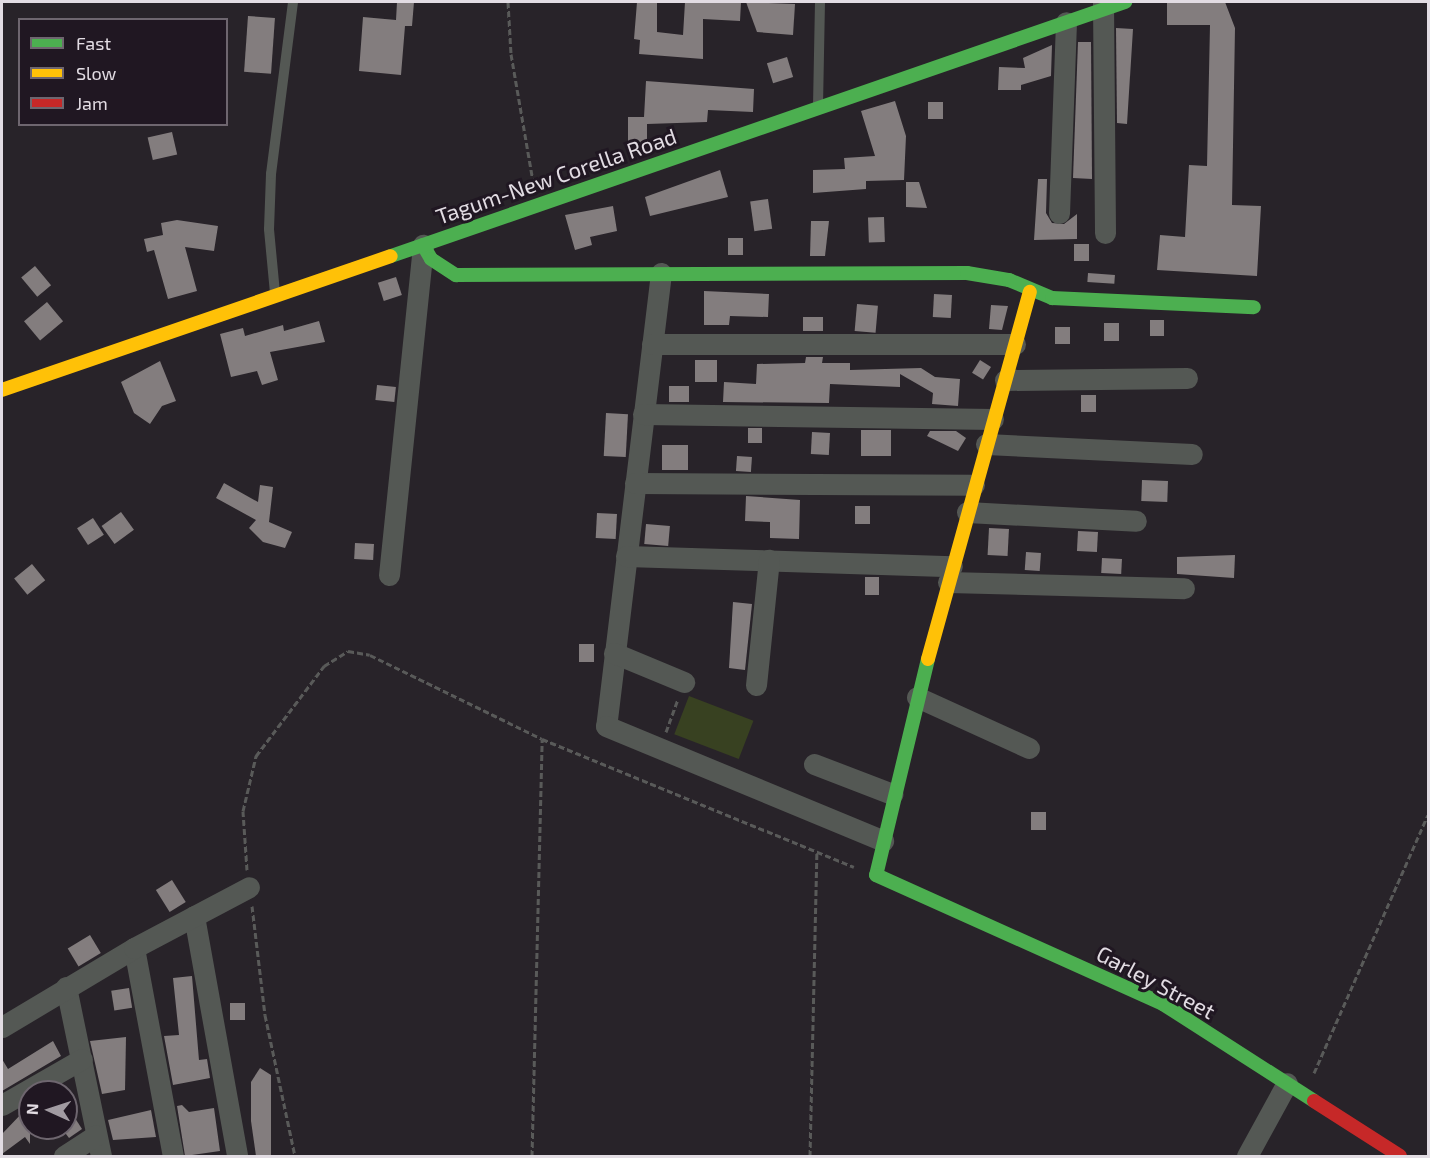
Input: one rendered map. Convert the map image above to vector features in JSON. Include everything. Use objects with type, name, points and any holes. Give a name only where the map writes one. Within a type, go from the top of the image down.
[{"type":"street","name":"Tagum-New Corella Road","points":[[2,390],[536,204],[819,109],[1066,22],[1103,5],[1125,2]]},
{"type":"street","points":[[1103,5],[1104,233]]},
{"type":"street","points":[[1059,213],[1066,22]]},
{"type":"street","points":[[423,245],[431,259],[456,274],[967,273],[1009,280],[1030,292],[1063,298],[1254,307]]},
{"type":"street","points":[[389,575],[423,245]]},
{"type":"street","points":[[661,273],[606,726],[882,841]]},
{"type":"street","points":[[876,875],[892,794],[917,697],[974,485],[1030,292]]},
{"type":"street","points":[[652,344],[1015,344]]},
{"type":"street","points":[[1005,380],[1187,378]]},
{"type":"street","points":[[644,414],[993,419]]},
{"type":"street","points":[[986,444],[1192,454]]},
{"type":"street","points":[[635,483],[974,485]]},
{"type":"street","points":[[967,512],[1136,521]]},
{"type":"street","points":[[626,556],[769,560],[1184,588]]},
{"type":"street","points":[[756,685],[769,560]]},
{"type":"street","points":[[615,653],[684,682]]},
{"type":"street","points":[[917,697],[1029,748]]},
{"type":"street","points":[[814,764],[892,794]]},
{"type":"street","name":"Garley Street","points":[[876,875],[1108,976],[1296,1089],[1400,1156]]},
{"type":"street","points":[[2,1027],[134,948],[249,887]]},
{"type":"street","points":[[194,916],[237,1156]]},
{"type":"street","points":[[134,948],[173,1156]]},
{"type":"street","points":[[66,987],[101,1156]]},
{"type":"street","points":[[2,1105],[82,1059]]},
{"type":"street","points":[[1247,1156],[1296,1089]]},
{"type":"street","points":[[64,1156],[96,1135]]},
{"type":"lane","points":[[276,296],[269,229],[272,174],[293,2]]},
{"type":"lane","points":[[819,109],[820,2]]},
{"type":"path","points":[[508,2],[511,54],[536,204]]},
{"type":"path","points":[[295,1156],[266,1015],[249,887],[243,811],[249,775],[256,756],[336,656],[348,651],[370,655],[542,739],[817,853],[876,875]]},
{"type":"path","points":[[660,748],[684,682]]},
{"type":"path","points":[[532,1156],[542,739]]},
{"type":"path","points":[[1296,1089],[1428,815]]},
{"type":"path","points":[[810,1156],[817,853]]},
{"type":"green space","points":[[689,696],[753,721],[739,759],[674,734]]},
{"type":"building","points":[[397,2],[414,2],[412,26],[405,26],[401,75],[359,71],[363,17],[396,20]]},
{"type":"building","points":[[637,2],[657,3],[657,32],[683,35],[685,2],[741,2],[740,21],[703,19],[703,59],[639,54],[640,40],[634,39]]},
{"type":"building","points":[[746,2],[795,4],[793,35],[757,32]]},
{"type":"building","points":[[1167,2],[1225,2],[1235,28],[1232,205],[1261,206],[1257,276],[1157,270],[1160,235],[1185,237],[1189,165],[1207,166],[1210,25],[1167,25]]},
{"type":"building","points":[[248,16],[275,18],[271,74],[244,72]]},
{"type":"building","points":[[1116,28],[1133,29],[1127,124],[1117,123]]},
{"type":"building","points":[[1078,42],[1091,42],[1092,179],[1073,178]]},
{"type":"building","points":[[1052,45],[1051,76],[1021,85],[1021,90],[998,90],[999,67],[1025,68],[1023,58]]},
{"type":"building","points":[[787,57],[793,77],[773,83],[767,63]]},
{"type":"building","points":[[646,81],[754,89],[753,112],[708,110],[707,122],[647,124],[647,148],[628,148],[628,117],[644,117]]},
{"type":"building","points":[[895,101],[906,136],[904,180],[866,181],[866,189],[813,193],[813,170],[845,169],[844,158],[875,156],[861,111]]},
{"type":"building","points":[[928,102],[943,102],[943,119],[928,119]]},
{"type":"building","points":[[172,132],[177,154],[153,160],[148,138]]},
{"type":"building","points":[[720,170],[728,197],[650,216],[645,197]]},
{"type":"building","points":[[1038,179],[1047,179],[1046,213],[1052,223],[1064,224],[1077,214],[1077,239],[1034,240]]},
{"type":"building","points":[[906,182],[919,182],[927,208],[906,207]]},
{"type":"building","points":[[768,199],[772,229],[754,231],[750,202]]},
{"type":"building","points":[[613,206],[617,231],[590,237],[592,245],[575,250],[565,215]]},
{"type":"building","points":[[884,217],[885,242],[869,243],[868,218]]},
{"type":"building","points":[[177,220],[218,226],[214,251],[185,247],[197,291],[168,299],[154,250],[147,252],[144,239],[163,235],[161,223]]},
{"type":"building","points":[[811,221],[829,221],[825,256],[810,256]]},
{"type":"building","points":[[728,238],[743,238],[743,255],[728,255]]},
{"type":"building","points":[[1074,244],[1089,244],[1089,261],[1074,261]]},
{"type":"building","points":[[35,266],[51,285],[37,297],[21,278]]},
{"type":"building","points":[[1088,273],[1115,275],[1114,284],[1087,282]]},
{"type":"building","points":[[396,277],[402,295],[384,301],[378,283]]},
{"type":"building","points":[[704,291],[769,294],[768,317],[730,316],[729,325],[704,325]]},
{"type":"building","points":[[934,294],[952,295],[951,318],[933,317]]},
{"type":"building","points":[[47,302],[63,321],[40,340],[24,321]]},
{"type":"building","points":[[857,304],[878,306],[876,333],[855,331]]},
{"type":"building","points":[[991,305],[1008,306],[1002,330],[989,329]]},
{"type":"building","points":[[803,317],[823,317],[823,331],[803,331]]},
{"type":"building","points":[[1150,320],[1164,320],[1164,336],[1150,336]]},
{"type":"building","points":[[319,321],[325,342],[270,352],[278,380],[262,385],[257,371],[231,377],[220,334],[243,328],[245,336],[283,325],[284,331]]},
{"type":"building","points":[[1104,323],[1119,323],[1119,341],[1104,341]]},
{"type":"building","points":[[1055,327],[1070,327],[1070,344],[1055,344]]},
{"type":"building","points":[[806,357],[823,357],[822,363],[850,363],[850,370],[921,368],[935,377],[960,379],[958,406],[932,404],[933,393],[900,374],[900,387],[830,384],[829,403],[723,402],[724,382],[756,384],[757,364],[805,363]]},
{"type":"building","points":[[695,360],[717,360],[717,382],[695,382]]},
{"type":"building","points":[[980,360],[991,367],[983,380],[972,373]]},
{"type":"building","points":[[160,361],[176,401],[162,406],[150,424],[134,413],[121,382]]},
{"type":"building","points":[[377,385],[396,387],[394,402],[375,400]]},
{"type":"building","points":[[669,386],[689,386],[689,402],[669,402]]},
{"type":"building","points":[[1081,395],[1096,395],[1096,412],[1081,412]]},
{"type":"building","points":[[606,413],[628,414],[626,457],[604,456]]},
{"type":"building","points":[[748,428],[762,428],[762,443],[748,443]]},
{"type":"building","points":[[861,430],[891,430],[891,456],[861,456]]},
{"type":"building","points":[[930,431],[956,431],[966,438],[958,451],[927,436]]},
{"type":"building","points":[[812,432],[830,433],[829,455],[811,454]]},
{"type":"building","points":[[662,445],[688,445],[688,470],[662,470]]},
{"type":"building","points":[[737,456],[752,457],[751,472],[736,471]]},
{"type":"building","points":[[1142,480],[1168,481],[1167,502],[1141,501]]},
{"type":"building","points":[[224,483],[258,502],[260,485],[273,487],[269,522],[292,532],[285,548],[263,542],[249,528],[256,520],[216,498]]},
{"type":"building","points":[[746,496],[800,500],[799,539],[770,538],[770,522],[745,521]]},
{"type":"building","points":[[855,506],[870,506],[870,524],[855,524]]},
{"type":"building","points":[[121,512],[134,530],[115,544],[102,526]]},
{"type":"building","points":[[597,513],[617,514],[616,539],[596,538]]},
{"type":"building","points":[[93,518],[104,535],[88,545],[77,528]]},
{"type":"building","points":[[646,524],[670,526],[668,546],[644,544]]},
{"type":"building","points":[[989,528],[1009,529],[1008,556],[988,555]]},
{"type":"building","points":[[1078,531],[1098,532],[1097,552],[1077,551]]},
{"type":"building","points":[[355,543],[374,544],[373,560],[354,559]]},
{"type":"building","points":[[1026,552],[1041,553],[1040,571],[1025,570]]},
{"type":"building","points":[[1235,555],[1234,578],[1177,574],[1177,557]]},
{"type":"building","points":[[1102,558],[1122,559],[1121,574],[1101,573]]},
{"type":"building","points":[[32,564],[45,580],[27,595],[14,578]]},
{"type":"building","points":[[865,577],[879,577],[879,595],[865,595]]},
{"type":"building","points":[[733,602],[752,604],[745,670],[729,668]]},
{"type":"building","points":[[579,644],[594,644],[594,662],[579,662]]},
{"type":"building","points":[[1031,812],[1046,812],[1046,830],[1031,830]]},
{"type":"building","points":[[172,880],[186,902],[170,912],[156,890]]},
{"type":"building","points":[[90,935],[101,953],[79,966],[68,948]]},
{"type":"building","points":[[192,976],[199,1060],[207,1059],[210,1078],[173,1085],[164,1036],[179,1035],[173,978]]},
{"type":"building","points":[[129,988],[132,1008],[114,1011],[111,991]]},
{"type":"building","points":[[230,1003],[245,1003],[245,1020],[230,1020]]},
{"type":"building","points":[[126,1037],[125,1090],[102,1094],[90,1041]]},
{"type":"building","points":[[53,1041],[61,1056],[2,1091],[2,1059],[8,1069]]},
{"type":"building","points":[[260,1068],[271,1075],[271,1156],[256,1156],[251,1121],[251,1082]]},
{"type":"building","points":[[182,1105],[189,1112],[214,1108],[220,1151],[185,1156],[177,1106]]},
{"type":"building","points":[[151,1110],[156,1137],[113,1140],[108,1120]]},
{"type":"building","points":[[18,1117],[18,1140],[21,1140],[2,1154],[2,1134]]},
{"type":"traffic: fast","points":[[391,256],[1125,2]]},
{"type":"traffic: fast","points":[[423,245],[431,259],[456,275],[967,273],[1009,280],[1052,298],[1254,307]]},
{"type":"traffic: fast","points":[[928,659],[876,875],[1163,1004],[1314,1101]]},
{"type":"traffic: slow","points":[[2,390],[391,256]]},
{"type":"traffic: slow","points":[[928,659],[1030,292]]},
{"type":"traffic: jam","points":[[1314,1101],[1400,1156]]}]
